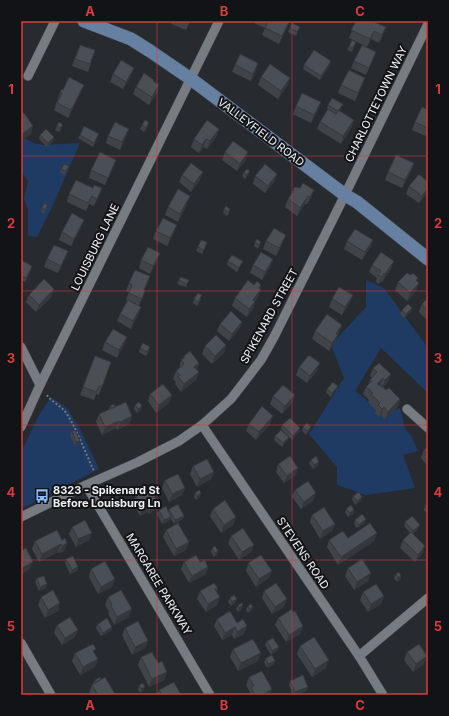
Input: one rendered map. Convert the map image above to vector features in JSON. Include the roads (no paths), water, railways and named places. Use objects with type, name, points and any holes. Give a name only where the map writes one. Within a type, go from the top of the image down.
[{"type":"street","points":[[28,76],[55,21]]},
{"type":"street","name":"VALLEYFIELD ROAD","points":[[84,21],[131,39],[191,79],[345,195],[357,202],[428,260]]},
{"type":"street","points":[[191,79],[219,21]]},
{"type":"street","name":"CHARLOTTETOWN WAY","points":[[345,195],[428,24]]},
{"type":"street","name":"LOUISBURG LANE","points":[[21,427],[40,385],[191,79]]},
{"type":"street","name":"SPIKENARD STREET","points":[[21,517],[179,441],[202,426],[231,400],[261,360],[289,309],[345,195]]},
{"type":"street","points":[[21,347],[40,385]]},
{"type":"street","points":[[407,410],[428,428]]},
{"type":"street","name":"STEVENS ROAD","points":[[202,426],[384,695]]},
{"type":"street","name":"MARGAREE PARKWAY","points":[[86,485],[210,695]]},
{"type":"street","points":[[359,656],[428,598]]},
{"type":"street","points":[[21,643],[51,695]]},
{"type":"place","name":"8323 - Spikenard St Before Louisburg Ln","points":[[42,496]]}]
